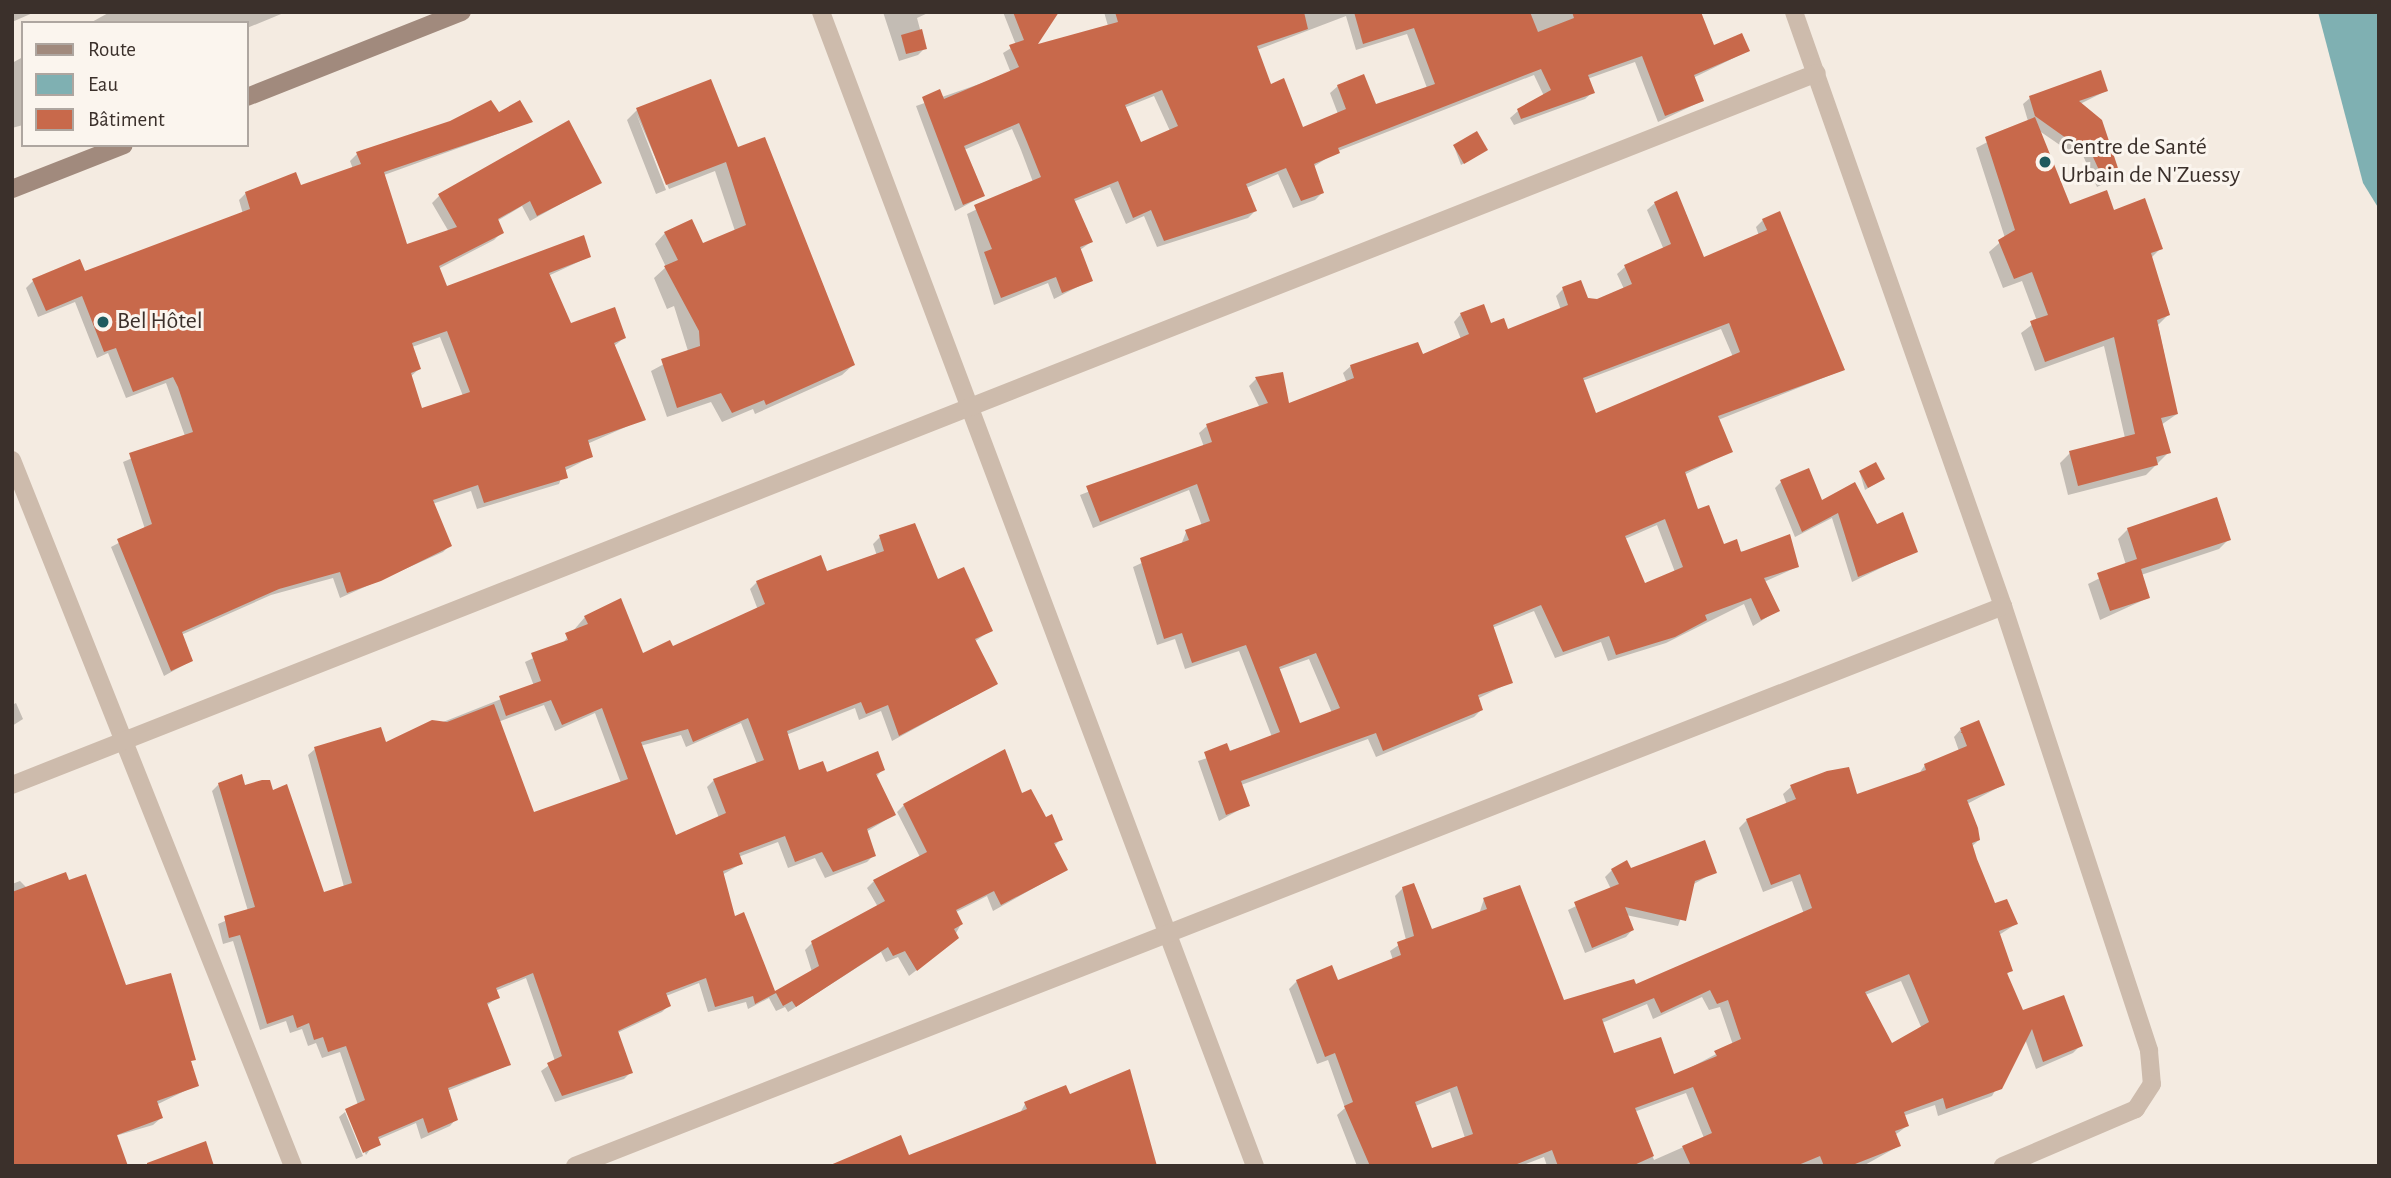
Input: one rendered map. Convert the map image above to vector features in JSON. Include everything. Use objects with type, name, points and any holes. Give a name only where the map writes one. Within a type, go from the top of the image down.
[{"type":"street","points":[[248,97],[462,12]]},
{"type":"street","points":[[821,12],[1255,1166]]},
{"type":"street","points":[[1794,12],[2003,606],[2149,1051],[2152,1084],[2136,1109],[2003,1166]]},
{"type":"street","points":[[12,785],[1817,73]]},
{"type":"street","points":[[12,189],[119,147]]},
{"type":"street","points":[[12,460],[293,1166]]},
{"type":"street","points":[[575,1166],[2003,606]]},
{"type":"water","points":[[2318,12],[2379,12],[2379,209],[2363,183]]},
{"type":"building","points":[[1013,12],[1059,12],[1038,44],[1118,22],[1115,12],[1304,12],[1308,29],[1257,46],[1271,84],[1284,78],[1303,127],[1346,109],[1337,85],[1364,74],[1376,104],[1435,84],[1414,28],[1363,44],[1354,12],[1530,12],[1538,32],[1574,18],[1572,12],[1701,12],[1714,45],[1742,33],[1750,51],[1694,75],[1704,101],[1665,116],[1642,56],[1588,75],[1595,93],[1521,119],[1517,109],[1551,90],[1541,69],[1338,148],[1340,153],[1314,164],[1324,193],[1301,201],[1286,168],[1246,184],[1257,211],[1164,241],[1151,210],[1133,218],[1118,181],[1074,199],[1093,242],[1080,247],[1093,281],[1062,293],[1056,277],[1001,298],[984,252],[992,249],[974,205],[1041,177],[1019,123],[964,146],[985,196],[963,205],[922,97],[940,89],[944,99],[1019,67],[1009,45],[1024,40]],"holes":[[[1162,90],[1178,126],[1141,142],[1125,105]]]},
{"type":"building","points":[[922,29],[927,49],[906,54],[901,35]]},
{"type":"building","points":[[2101,70],[2108,91],[2079,101],[2102,120],[2120,174],[2104,181],[2088,146],[2080,148],[2035,116],[2029,96]]},
{"type":"building","points":[[711,79],[738,147],[765,137],[855,365],[766,405],[764,400],[732,413],[721,393],[677,408],[661,359],[700,346],[699,331],[664,266],[678,260],[664,232],[692,219],[703,243],[746,225],[726,162],[666,185],[636,108]]},
{"type":"building","points":[[491,100],[499,112],[520,100],[533,122],[384,172],[407,244],[457,227],[438,194],[569,120],[602,183],[537,216],[530,201],[498,219],[504,233],[439,266],[447,286],[584,235],[591,257],[549,273],[571,323],[615,307],[626,338],[614,343],[646,420],[588,440],[593,457],[565,467],[568,478],[484,503],[478,485],[433,500],[452,546],[381,581],[347,593],[340,572],[279,589],[182,632],[193,661],[171,671],[117,539],[152,524],[129,453],[193,432],[178,387],[173,377],[133,392],[116,348],[104,352],[82,296],[46,311],[32,279],[80,259],[85,271],[250,209],[245,192],[296,172],[301,185],[361,164],[356,152],[450,121]],"holes":[[[447,331],[470,392],[422,408],[411,373],[421,369],[412,343]]]},
{"type":"building","points":[[2035,117],[2070,204],[2107,190],[2114,210],[2145,198],[2163,249],[2151,253],[2170,315],[2157,320],[2178,414],[2161,418],[2171,453],[2156,457],[2158,465],[2078,486],[2069,451],[2135,434],[2114,337],[2045,362],[2030,321],[2048,315],[2032,272],[2014,279],[1998,240],[2015,230],[1985,137]]},
{"type":"building","points":[[1477,131],[1488,150],[1464,164],[1453,145]]},
{"type":"building","points":[[1677,191],[1704,257],[1767,230],[1762,219],[1780,211],[1845,370],[1718,416],[1733,452],[1685,472],[1698,509],[1709,505],[1724,544],[1737,539],[1741,552],[1790,534],[1799,567],[1764,578],[1780,611],[1761,620],[1751,598],[1705,615],[1707,620],[1675,637],[1616,655],[1609,636],[1563,652],[1541,605],[1493,625],[1513,683],[1478,695],[1483,710],[1383,751],[1376,733],[1241,781],[1250,806],[1226,815],[1204,752],[1227,743],[1230,751],[1280,732],[1246,645],[1192,663],[1182,633],[1164,639],[1140,558],[1189,540],[1185,530],[1210,521],[1197,484],[1100,522],[1086,486],[1212,442],[1206,424],[1268,403],[1255,377],[1283,372],[1289,403],[1354,378],[1350,365],[1418,342],[1423,354],[1469,334],[1460,313],[1484,304],[1491,323],[1504,318],[1508,329],[1568,305],[1562,287],[1581,280],[1588,298],[1597,299],[1632,284],[1624,265],[1671,244],[1654,202]],"holes":[[[1729,323],[1740,352],[1596,413],[1583,378]],[[1665,519],[1683,567],[1645,583],[1625,536]],[[1316,653],[1340,708],[1300,723],[1279,667]]]},
{"type":"building","points":[[1876,462],[1885,479],[1868,488],[1859,471]]},
{"type":"building","points":[[1809,468],[1822,500],[1855,482],[1877,524],[1903,512],[1918,552],[1858,577],[1838,513],[1802,532],[1780,480]]},
{"type":"building","points":[[2217,497],[2231,540],[2141,569],[2150,598],[2110,611],[2097,573],[2137,559],[2127,528]]},
{"type":"building","points":[[915,523],[938,579],[964,567],[993,631],[975,639],[998,684],[899,736],[888,705],[866,714],[861,702],[787,731],[799,770],[823,761],[827,772],[878,751],[885,770],[876,774],[896,815],[867,829],[876,856],[833,872],[822,852],[795,862],[785,836],[739,853],[743,864],[723,871],[735,916],[744,912],[775,991],[819,966],[811,941],[885,901],[873,880],[927,852],[903,804],[1005,749],[1022,793],[1031,789],[1046,817],[1052,814],[1063,840],[1054,843],[1068,870],[1001,905],[994,891],[956,910],[963,924],[954,929],[959,938],[917,971],[905,951],[893,956],[888,947],[796,1007],[792,1001],[783,1006],[776,993],[755,1004],[753,996],[715,1007],[706,978],[666,993],[671,1006],[618,1031],[633,1073],[562,1096],[547,1063],[562,1056],[533,973],[496,988],[500,998],[487,1003],[511,1065],[448,1088],[458,1120],[428,1133],[423,1118],[378,1137],[381,1145],[363,1153],[345,1109],[365,1100],[346,1046],[328,1052],[323,1037],[314,1040],[309,1023],[297,1028],[293,1015],[267,1024],[240,935],[229,938],[224,916],[255,907],[218,783],[242,774],[245,785],[270,780],[273,790],[287,784],[324,892],[352,883],[314,747],[381,727],[386,742],[432,720],[447,722],[494,704],[534,812],[628,779],[602,708],[562,725],[551,700],[506,716],[499,696],[541,681],[531,653],[568,640],[565,633],[588,624],[584,616],[621,598],[643,653],[670,640],[673,646],[765,604],[756,581],[821,555],[827,571],[884,551],[879,535]],"holes":[[[748,718],[764,760],[713,779],[726,813],[676,835],[641,742],[688,729],[693,742]]]},
{"type":"building","points":[[1979,720],[2005,785],[1967,800],[1980,840],[1972,843],[1995,903],[2007,899],[2018,924],[1999,931],[2013,971],[2007,973],[2023,1010],[2064,995],[2083,1046],[2043,1062],[2032,1029],[2002,1089],[1946,1109],[1943,1098],[1904,1112],[1909,1126],[1895,1131],[1901,1146],[1850,1166],[1824,1166],[1820,1156],[1796,1166],[1691,1166],[1682,1146],[1712,1133],[1693,1087],[1635,1108],[1654,1156],[1632,1166],[1558,1166],[1552,1150],[1512,1166],[1370,1166],[1344,1106],[1353,1102],[1335,1053],[1325,1057],[1296,980],[1332,965],[1338,980],[1401,955],[1397,942],[1414,936],[1402,887],[1414,883],[1432,929],[1487,909],[1483,898],[1520,885],[1564,1000],[1634,979],[1636,984],[1812,908],[1800,874],[1771,885],[1746,819],[1796,799],[1790,785],[1827,771],[1849,767],[1857,794],[1926,770],[1924,764],[1967,746],[1960,728]],"holes":[[[1909,974],[1929,1022],[1892,1043],[1865,992]],[[1710,990],[1717,1004],[1728,1000],[1741,1039],[1714,1051],[1717,1056],[1674,1074],[1661,1037],[1614,1053],[1602,1019],[1654,998],[1661,1013]],[[1457,1086],[1473,1134],[1432,1148],[1415,1102]]]},
{"type":"building","points":[[1705,840],[1717,873],[1695,881],[1686,921],[1625,907],[1634,930],[1592,948],[1574,902],[1619,884],[1611,869],[1627,860],[1631,868]]},
{"type":"building","points":[[66,872],[69,880],[86,874],[126,985],[171,973],[196,1060],[191,1061],[199,1086],[157,1101],[163,1118],[117,1135],[128,1166],[12,1166],[12,892]]},
{"type":"building","points":[[1130,1069],[1157,1166],[828,1166],[901,1135],[909,1155],[1027,1109],[1024,1102],[1066,1085],[1070,1094]]},
{"type":"building","points":[[206,1141],[214,1166],[147,1166],[147,1163]]},
{"type":"place","name":"Centre de Santé Urbain de N'Zuessy","points":[[2045,162]]},
{"type":"place","name":"Bel Hôtel","points":[[103,322]]}]
